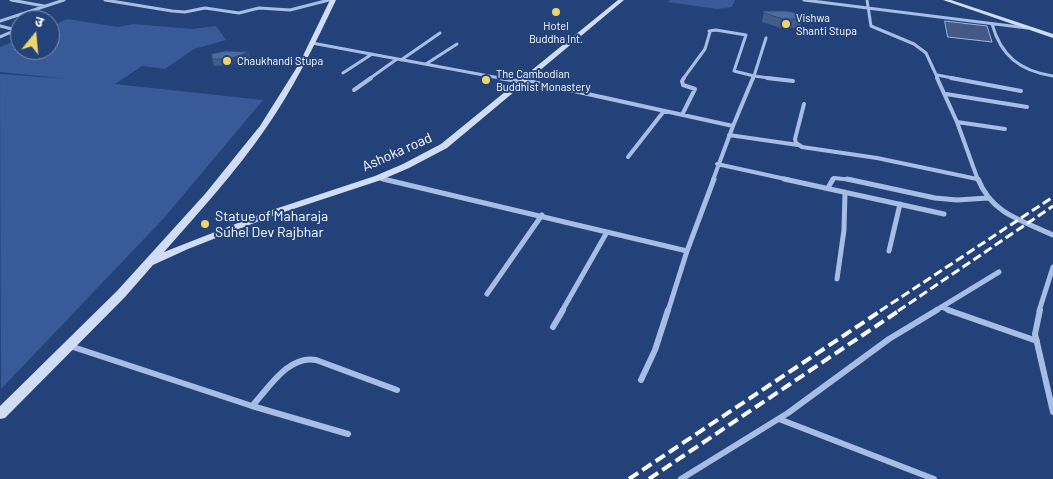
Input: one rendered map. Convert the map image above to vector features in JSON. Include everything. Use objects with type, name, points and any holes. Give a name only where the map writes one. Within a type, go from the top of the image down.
[{"type":"street","points":[[12,0],[44,6]]},
{"type":"street","points":[[0,21],[64,0]]},
{"type":"street","points":[[105,0],[172,11],[185,12],[205,8],[238,13],[259,8],[290,10],[329,0]]},
{"type":"street","points":[[0,414],[121,294],[208,196],[264,127],[302,64],[334,0]]},
{"type":"street","name":"Ashoka road","points":[[146,264],[269,214],[378,178],[444,146],[622,0]]},
{"type":"street","points":[[804,0],[1030,28]]},
{"type":"street","points":[[867,0],[871,26],[924,50],[946,94],[977,179],[988,198],[997,208],[1004,212],[1053,235]]},
{"type":"street","points":[[946,0],[1053,36]]},
{"type":"street","points":[[992,24],[999,44],[1006,51],[1032,72],[1053,76]]},
{"type":"street","points":[[0,26],[16,30],[0,37]]},
{"type":"street","points":[[682,115],[695,89],[683,84],[682,81],[704,50],[710,32],[716,30],[746,35],[734,71],[738,74],[793,82]]},
{"type":"street","points":[[354,90],[440,33]]},
{"type":"street","points":[[640,380],[655,350],[717,164],[754,76],[766,38]]},
{"type":"street","points":[[312,43],[523,81],[733,126]]},
{"type":"street","points":[[426,64],[457,44]]},
{"type":"street","points":[[343,73],[372,54]]},
{"type":"street","points":[[937,75],[1022,91]]},
{"type":"street","points":[[946,94],[1027,107]]},
{"type":"street","points":[[798,145],[795,139],[804,104]]},
{"type":"street","points":[[628,156],[664,111]]},
{"type":"street","points":[[957,122],[1006,129]]},
{"type":"street","points":[[729,135],[877,158],[977,179]]},
{"type":"street","points":[[717,164],[944,214]]},
{"type":"street","points":[[378,178],[542,215],[687,251]]},
{"type":"street","points":[[828,188],[834,178],[843,178],[935,198],[958,200],[988,198]]},
{"type":"street","points":[[837,279],[844,230],[845,192]]},
{"type":"street","points":[[889,251],[900,204]]},
{"type":"street","points":[[487,294],[542,215]]},
{"type":"street","points":[[553,327],[607,232]]},
{"type":"street","points":[[1053,267],[1036,320],[1037,341],[1053,412]]},
{"type":"street","points":[[681,479],[778,419],[889,339],[999,272]]},
{"type":"street","points":[[941,307],[1037,341]]},
{"type":"street","points":[[69,346],[252,406],[348,434]]},
{"type":"street","points":[[252,406],[290,364],[307,358],[397,390]]},
{"type":"street","points":[[778,419],[934,479]]},
{"type":"shaded area","points":[[670,0],[735,0],[732,7],[717,9],[668,2]]},
{"type":"shaded area","points":[[67,19],[118,27],[133,24],[192,29],[216,26],[226,40],[194,49],[165,69],[142,66],[115,84],[263,100],[164,218],[1,389],[0,74],[68,79],[0,72],[0,47],[10,43],[10,60],[60,60],[60,22]]},
{"type":"shaded area","points":[[945,21],[987,26],[992,42],[948,37]]},
{"type":"building","points":[[764,11],[786,11],[802,14],[802,19],[783,19],[764,13]]},
{"type":"building","points":[[226,51],[249,52],[229,59],[212,59],[212,54]]},
{"type":"railway","points":[[880,311],[1053,197]]},
{"type":"railway","points":[[898,311],[1053,206]]},
{"type":"railway","points":[[629,479],[882,310]]},
{"type":"railway","points":[[649,479],[900,310]]},
{"type":"place","name":"Hotel Buddha Int.","points":[[556,12]]},
{"type":"place","name":"Vishwa Shanti Stupa","points":[[786,24]]},
{"type":"place","name":"Chaukhandi Stupa","points":[[227,61]]},
{"type":"place","name":"The Cambodian Buddhist Monastery","points":[[486,80]]},
{"type":"place","name":"Statue of Maharaja Suhel Dev Rajbhar","points":[[205,224]]}]
